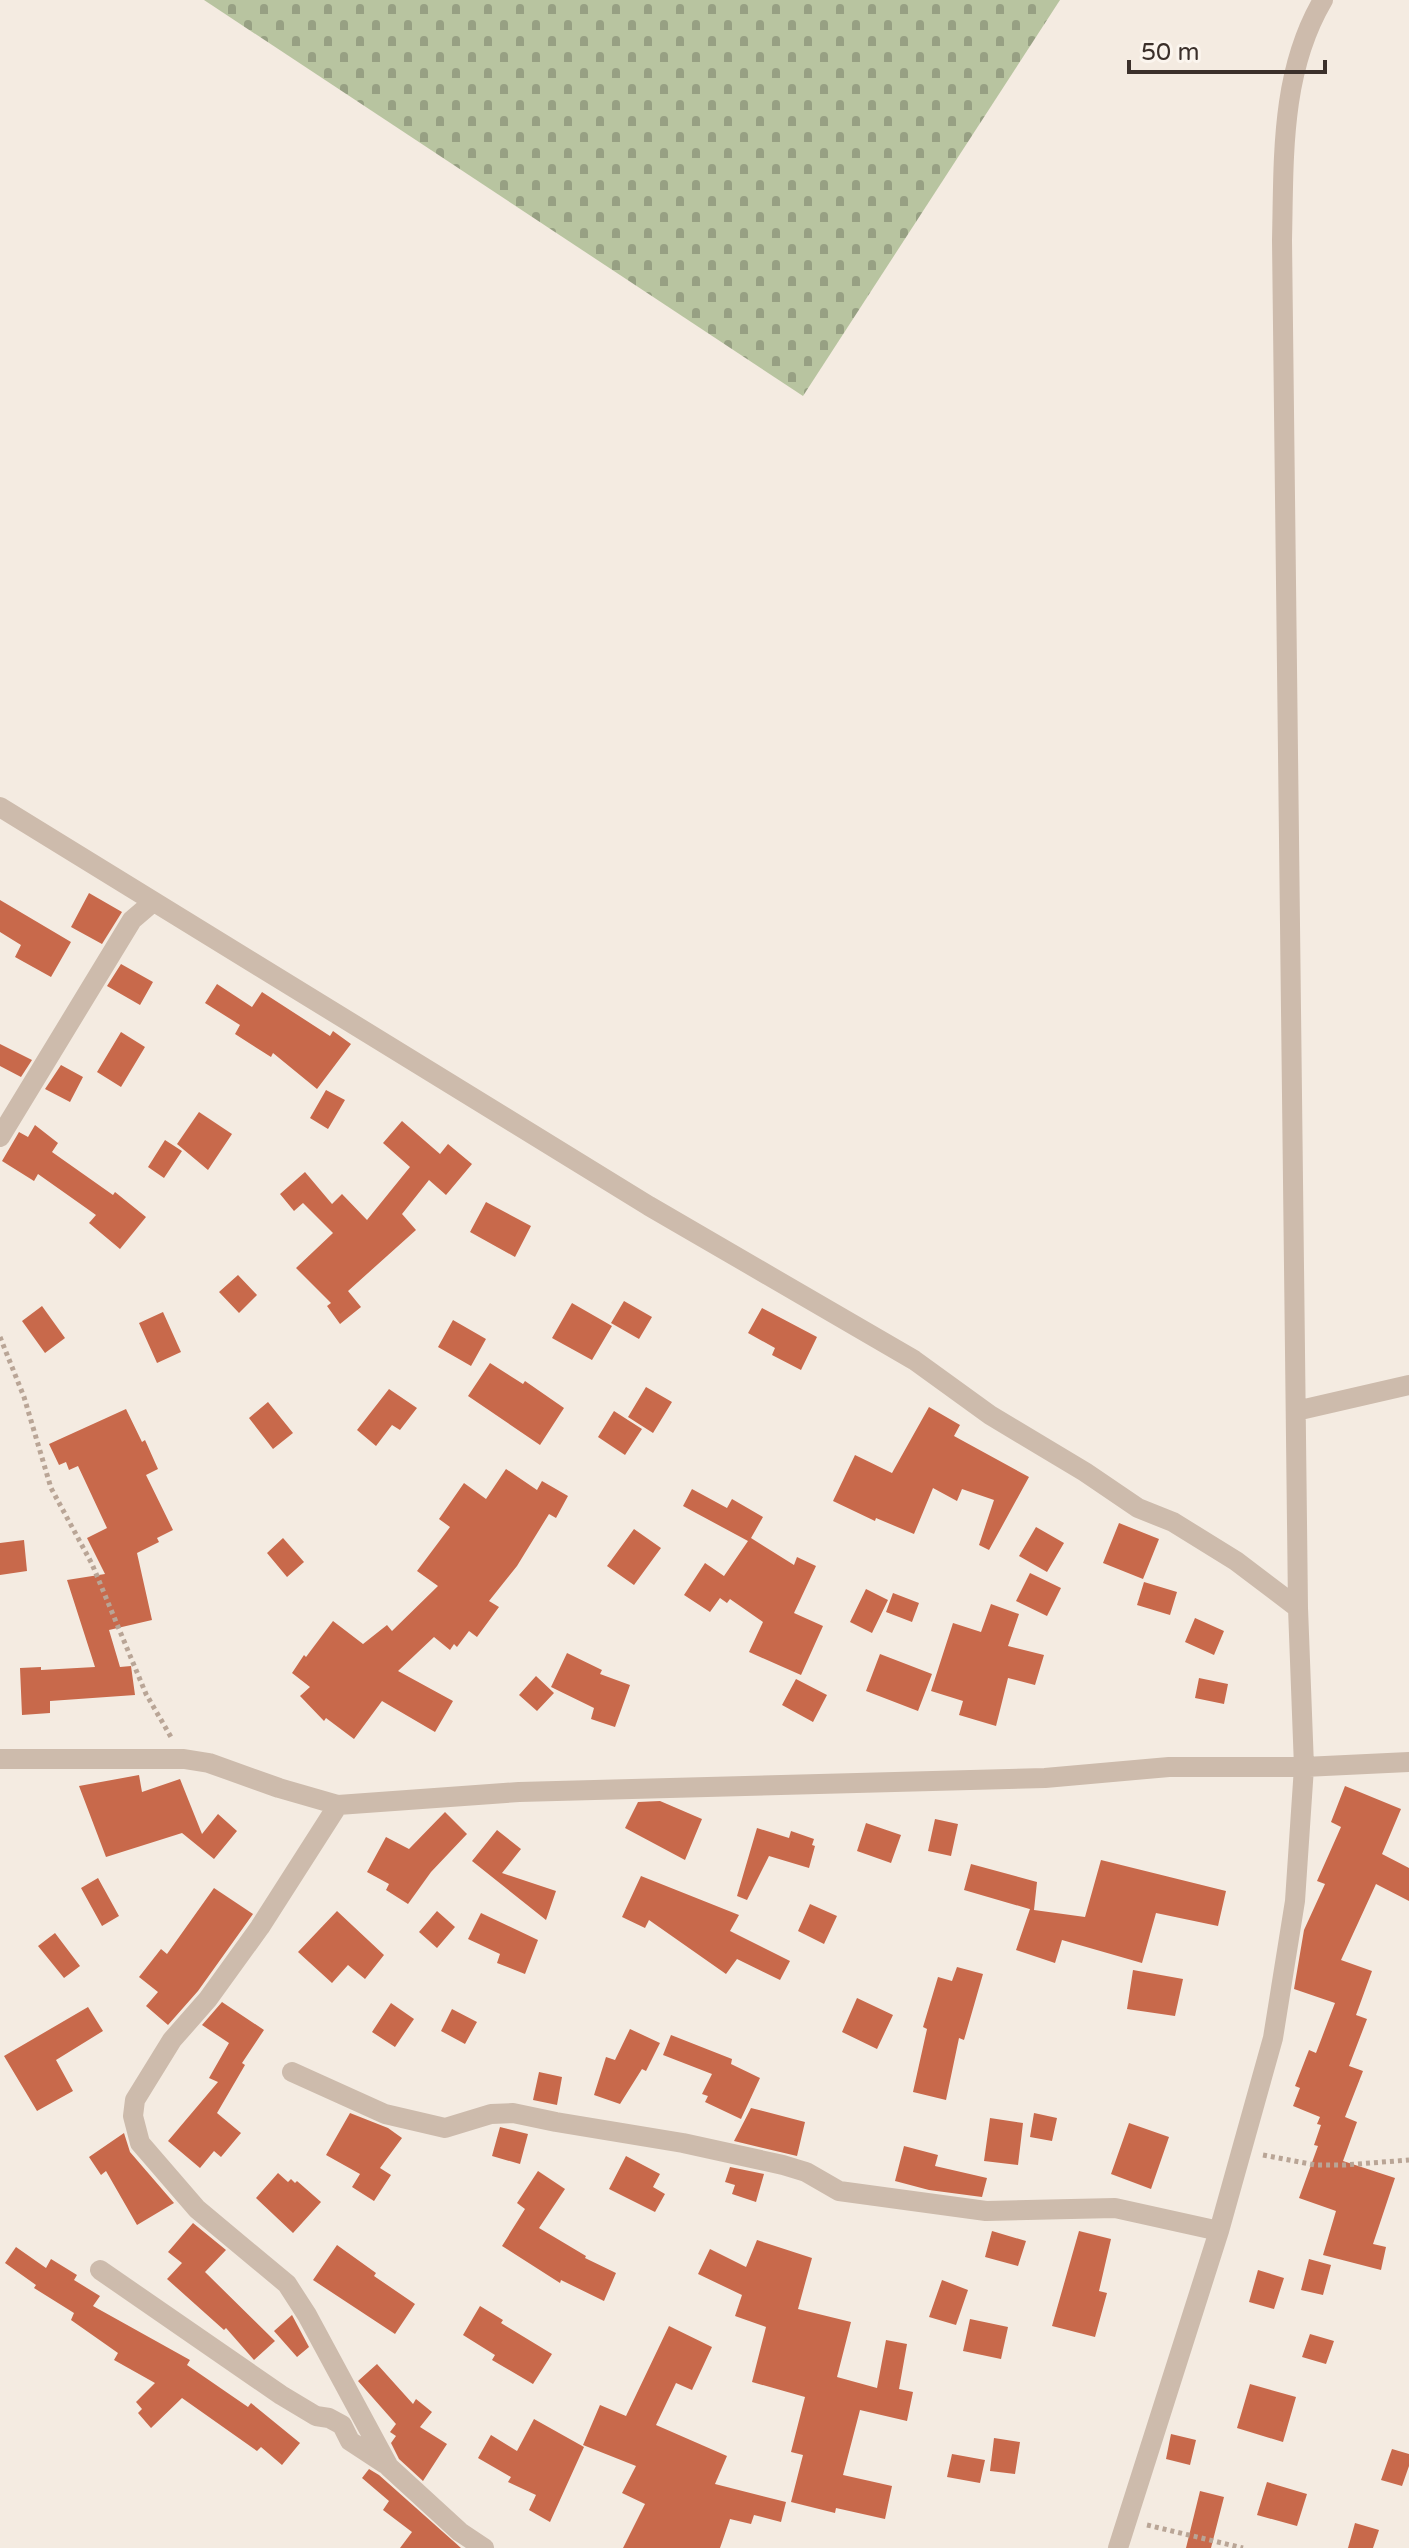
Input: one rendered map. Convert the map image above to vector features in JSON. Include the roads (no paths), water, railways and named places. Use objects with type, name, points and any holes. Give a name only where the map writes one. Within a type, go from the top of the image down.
[{"type":"street","points":[[1118,2548],[1219,2231],[1273,2038],[1295,1901],[1304,1767],[1298,1608],[1282,240],[1285,136],[1294,67],[1323,0]]},
{"type":"street","points":[[0,807],[635,1197],[914,1360],[990,1415],[1138,1508],[1173,1522],[1236,1561],[1298,1608]]},
{"type":"street","points":[[0,1137],[132,920],[153,902]]},
{"type":"street","points":[[1296,1411],[1409,1385]]},
{"type":"street","points":[[0,1759],[184,1759],[209,1763],[338,1805],[519,1792],[1045,1778],[1169,1767],[1304,1767],[1409,1762]]},
{"type":"street","points":[[338,1805],[260,1927],[208,1999],[172,2040],[135,2100],[133,2116],[140,2143],[186,2198],[287,2284],[389,2467]]},
{"type":"street","points":[[292,2072],[385,2114],[445,2128],[491,2114],[513,2113],[683,2143],[783,2165],[806,2172],[839,2191],[986,2211],[1115,2208],[1219,2231]]},
{"type":"street","points":[[100,2270],[281,2395],[316,2416],[342,2425],[350,2441],[389,2467],[460,2532],[484,2548]]}]
